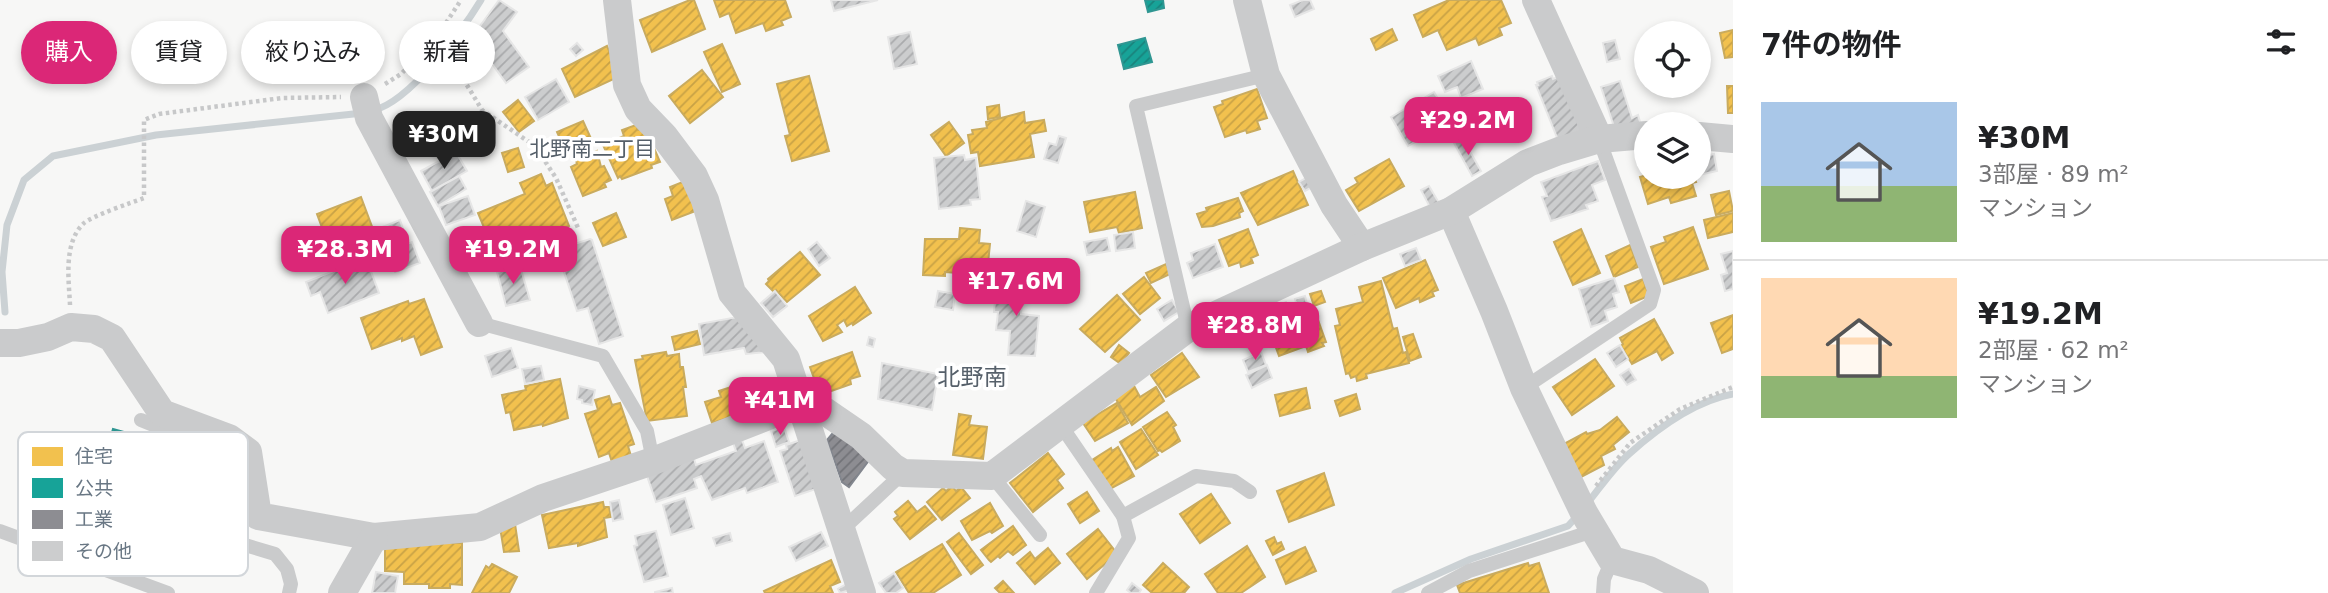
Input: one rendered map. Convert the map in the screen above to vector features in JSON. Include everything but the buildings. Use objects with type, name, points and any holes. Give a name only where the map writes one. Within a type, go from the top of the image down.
[{"type":"street","points":[[617,0],[627,85],[638,109],[664,136],[694,176],[705,200],[732,293],[786,359],[862,593]]},
{"type":"street","points":[[1247,0],[1266,75],[1334,205],[1362,247]]},
{"type":"street","points":[[1536,0],[1600,139]]},
{"type":"street","points":[[367,108],[479,323]]},
{"type":"street","points":[[248,452],[258,516],[374,537],[480,527],[543,498],[653,461],[799,404],[825,412],[861,436],[893,467],[903,473],[992,476],[1188,328],[1362,247],[1451,211],[1528,163],[1559,150],[1600,139],[1634,136]]},
{"type":"street","points":[[1711,137],[1733,139]]},
{"type":"street","points":[[1451,211],[1524,388],[1586,517],[1612,560],[1649,570],[1695,593]]},
{"type":"street","points":[[0,343],[19,344],[48,337],[71,327],[94,329],[113,338],[162,413],[213,432]]},
{"type":"street","points":[[342,593],[374,537]]},
{"type":"lane","points":[[1188,328],[1136,106],[1266,75]]},
{"type":"lane","points":[[1524,388],[1650,304],[1654,290],[1600,139]]},
{"type":"lane","points":[[479,323],[603,356],[646,432],[653,461]]},
{"type":"lane","points":[[141,420],[169,432]]},
{"type":"lane","points":[[1060,424],[1123,516],[1129,538],[1096,593]]},
{"type":"lane","points":[[843,529],[903,473]]},
{"type":"lane","points":[[992,476],[1040,535]]},
{"type":"lane","points":[[1123,516],[1196,476],[1234,481],[1250,492]]},
{"type":"lane","points":[[1428,593],[1586,517]]},
{"type":"lane","points":[[0,531],[18,538]]},
{"type":"lane","points":[[248,546],[275,554],[288,569],[292,584],[289,593]]},
{"type":"lane","points":[[1603,593],[1604,579],[1612,560]]},
{"type":"lane","points":[[122,576],[168,593]]},
{"type":"path","points":[[448,21],[461,0]]},
{"type":"path","points":[[71,327],[68,267],[75,237],[84,223],[144,198],[144,120],[159,114],[282,98],[367,108],[399,76]]},
{"type":"path","points":[[467,84],[482,110],[535,146],[556,178],[579,230]]},
{"type":"path","points":[[1586,517],[1630,443],[1681,409],[1733,387]]},
{"type":"waterway","points":[[374,110],[403,94],[418,80],[462,29],[481,0]]},
{"type":"waterway","points":[[5,312],[2,272],[7,225],[24,180],[53,156],[156,135],[363,113]]},
{"type":"waterway","points":[[1586,505],[1618,465],[1652,435],[1691,409],[1733,394]]},
{"type":"waterway","points":[[1395,593],[1471,559],[1568,526],[1579,514]]},
{"type":"district","name":"北野南二丁目","points":[[592,149]]},
{"type":"district","name":"北野南","points":[[972,377]]}]
